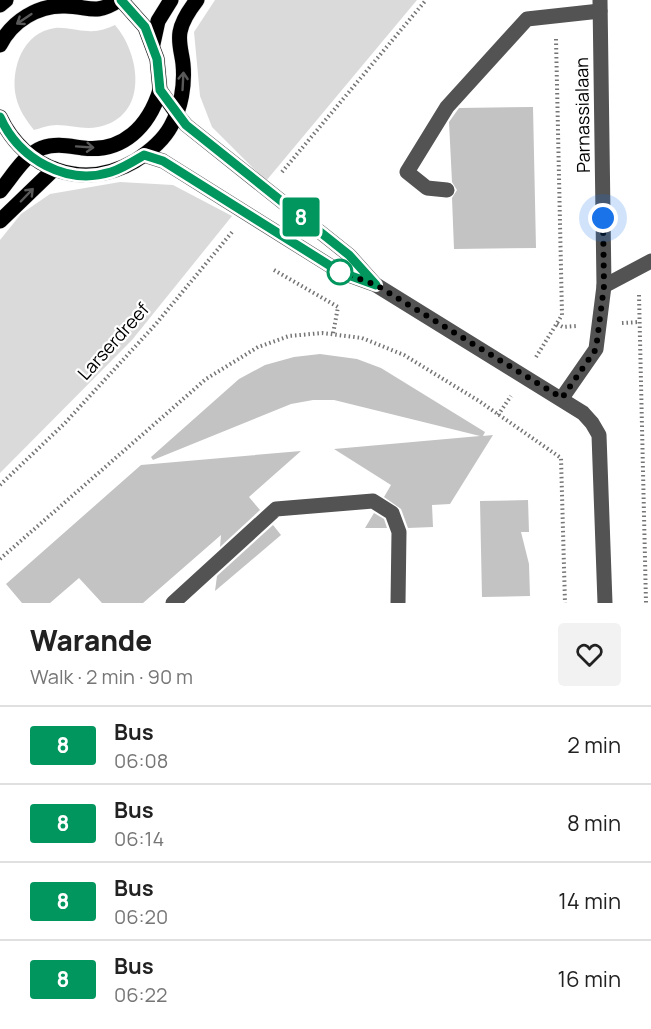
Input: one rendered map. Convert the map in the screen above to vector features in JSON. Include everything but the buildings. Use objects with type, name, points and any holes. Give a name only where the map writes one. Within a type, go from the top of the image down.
[{"type":"main road","points":[[0,5],[6,0]]},
{"type":"main road","points":[[0,45],[12,28],[36,12],[63,6],[91,11],[102,9],[120,0],[145,27],[153,44],[160,74],[160,90],[155,107],[146,122],[134,134],[118,143],[101,148],[55,145],[40,149],[30,156],[0,191]]},
{"type":"main road","points":[[153,44],[158,21],[171,0]]},
{"type":"main road","points":[[0,117],[11,136],[30,156],[54,169],[73,174],[92,175],[110,172],[144,155],[164,137],[177,114],[183,81],[180,31],[188,12],[197,0]]},
{"type":"main road","points":[[160,90],[177,114]]},
{"type":"main road","points":[[0,221],[54,169]]},
{"type":"street","points":[[447,190],[427,188],[407,172],[447,107],[527,19],[556,16],[600,6]]},
{"type":"street","name":"Parnassialaan","points":[[562,398],[596,349],[604,286],[600,6]]},
{"type":"street","points":[[177,114],[186,125],[349,255],[376,285]]},
{"type":"street","points":[[144,155],[163,161],[340,272],[376,285],[583,412],[599,435],[605,603]]},
{"type":"street","points":[[604,286],[645,264]]},
{"type":"street","points":[[173,603],[276,509],[373,501],[392,513],[399,532],[398,603]]},
{"type":"path","points":[[267,190],[426,0]]},
{"type":"path","points":[[498,415],[562,315],[556,16]]},
{"type":"path","name":"Larserdreef","points":[[0,485],[80,407],[154,325],[247,214]]},
{"type":"path","points":[[645,264],[646,603]]},
{"type":"path","points":[[274,270],[338,307],[333,334]]},
{"type":"path","points":[[0,559],[206,379],[258,347],[289,336],[322,333],[362,338],[404,355],[561,458],[565,603]]},
{"type":"shaded area","points":[[215,0],[417,0],[266,181],[212,127],[200,96],[194,32]]},
{"type":"shaded area","points":[[115,25],[124,38],[134,68],[133,98],[126,111],[114,121],[98,127],[54,125],[34,130],[19,106],[15,86],[17,64],[27,44],[44,31],[55,28],[95,31]]},
{"type":"shaded area","points":[[120,182],[173,185],[232,216],[132,340],[0,473],[0,240],[21,214],[50,194]]},
{"type":"bus line","name":"8","points":[[0,117],[20,147],[41,164],[54,169],[73,174],[92,175],[110,172],[144,155],[163,161],[340,272],[376,285],[349,255],[186,125],[160,90],[157,59],[145,27],[121,0]]},
{"type":"route","points":[[340,272],[376,285],[562,398],[596,349],[604,286],[603,218]]}]
